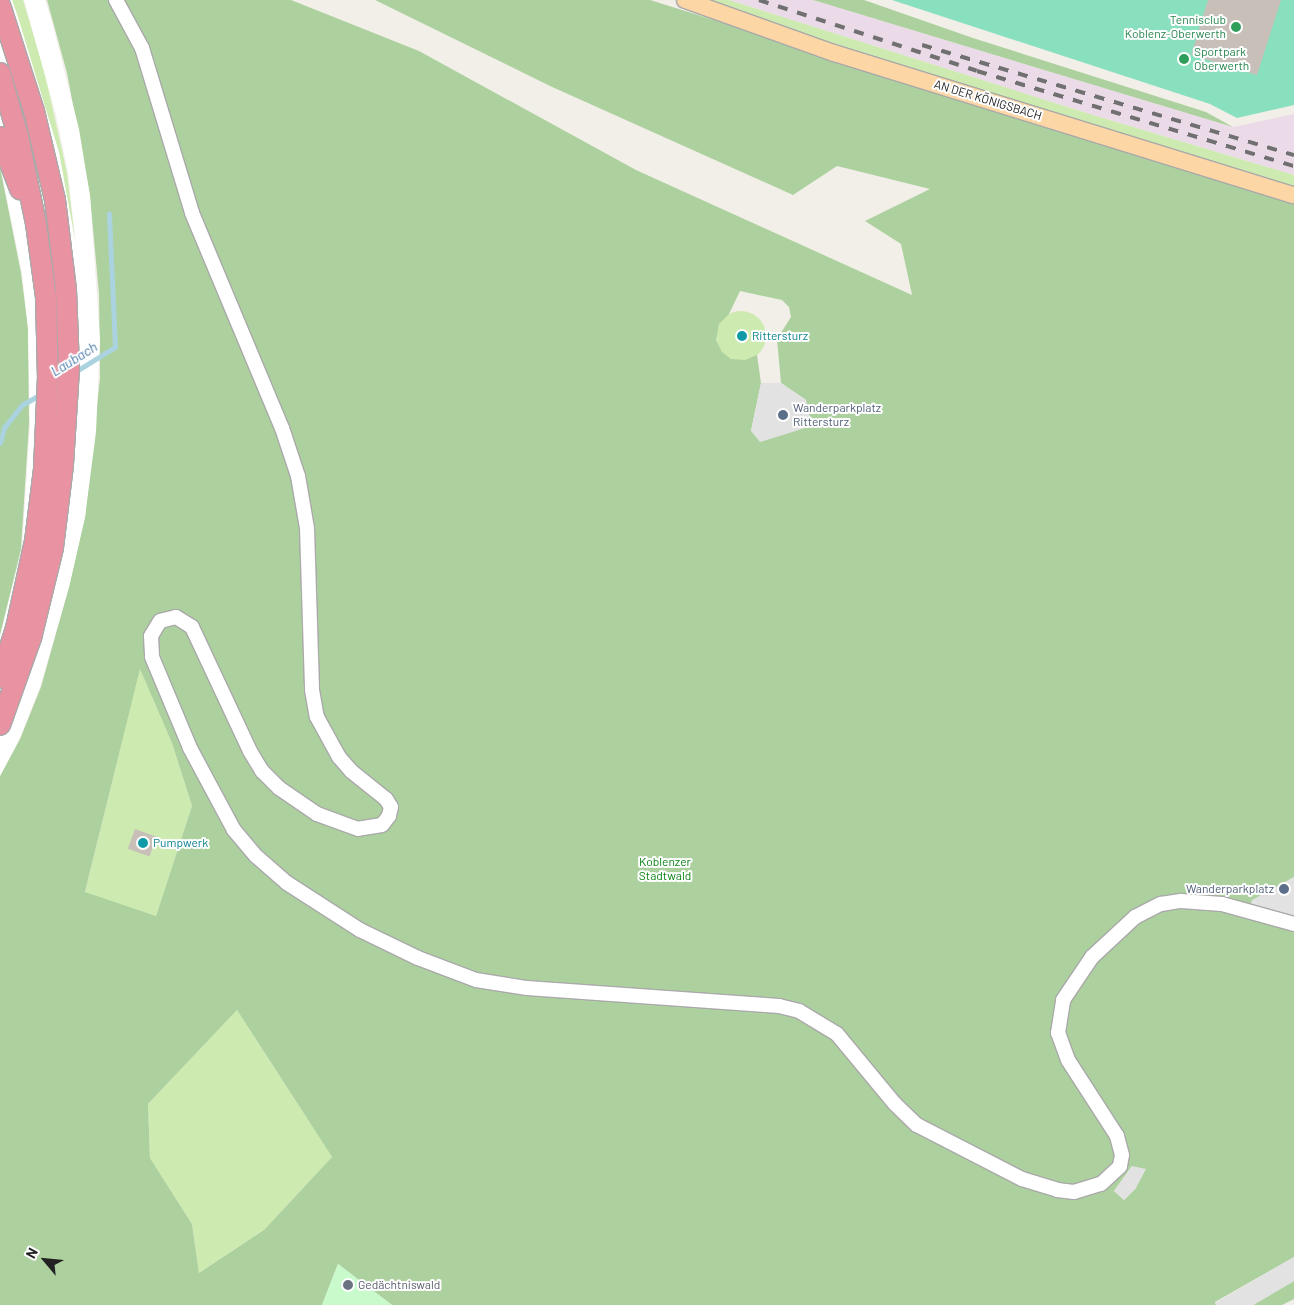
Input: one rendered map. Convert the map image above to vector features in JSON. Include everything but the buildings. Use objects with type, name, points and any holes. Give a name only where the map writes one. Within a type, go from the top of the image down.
[{"type":"highway","points":[[0,4],[34,111],[55,200],[66,290],[69,369],[63,465],[53,548],[31,638],[0,725]]},
{"type":"highway","points":[[0,73],[18,136],[36,224],[48,338],[44,470],[27,584],[0,678]]},
{"type":"highway","points":[[0,137],[36,224]]},
{"type":"main road","name":"AN DER KÖNIGSBACH","points":[[684,0],[834,53],[1294,195]]},
{"type":"street","points":[[116,0],[140,42],[192,213],[282,428],[298,476],[307,528],[312,690],[317,717],[339,757],[351,771],[386,799],[391,807],[389,816],[382,824],[358,829],[317,814],[279,788],[262,771],[250,751],[192,627],[180,618],[160,621],[151,636],[151,652],[179,726],[234,830],[256,856],[287,883],[360,930],[418,958],[481,981],[527,988],[778,1006],[799,1011],[837,1034],[895,1104],[917,1125],[1015,1176],[1067,1192],[1101,1184],[1122,1161],[1117,1136],[1071,1065],[1059,1038],[1058,1022],[1063,1000],[1092,957],[1135,916],[1175,902],[1222,904],[1294,924]]},
{"type":"shaded area","points":[[729,0],[813,0],[1233,127],[1294,114],[1294,175],[1093,115]]},
{"type":"shaded area","name":"Wanderparkplatz Rittersturz","points":[[761,383],[781,383],[806,400],[811,421],[805,428],[760,442],[751,431]]},
{"type":"shaded area","name":"Wanderparkplatz","points":[[1294,877],[1294,917],[1251,904],[1252,900]]},
{"type":"shaded area","points":[[1132,1166],[1146,1169],[1136,1188],[1124,1200],[1114,1191]]},
{"type":"shaded area","points":[[1294,1257],[1294,1281],[1253,1305],[1216,1305],[1215,1303]]},
{"type":"green space","points":[[12,0],[23,0],[44,70],[67,173],[75,240],[59,152]]},
{"type":"green space","name":"Koblenzer Stadtwald","points":[[47,0],[291,0],[419,51],[636,170],[912,295],[901,244],[865,221],[930,189],[837,166],[793,195],[550,86],[375,0],[650,0],[1294,201],[1294,877],[1251,904],[1294,917],[1294,1257],[1215,1302],[1216,1305],[392,1305],[338,1264],[322,1305],[0,1305],[0,776],[20,739],[41,687],[69,587],[85,517],[100,378],[99,294],[90,196],[67,73]],"holes":[[[740,291],[782,300],[789,307],[791,317],[777,339],[781,383],[806,400],[751,431],[761,383],[757,355],[745,360],[731,359],[722,352],[716,340],[719,324],[729,314]],[[140,669],[172,743],[192,806],[156,916],[85,892]],[[237,1010],[332,1157],[264,1230],[199,1273],[192,1224],[150,1158],[148,1104]],[[1132,1166],[1136,1188],[1124,1200],[1114,1191]]]},
{"type":"green space","points":[[706,0],[729,0],[1093,115],[1294,175],[1294,186],[830,44]]},
{"type":"green space","points":[[813,0],[864,0],[973,38],[1206,112],[1233,127]]},
{"type":"green space","name":"Sportpark Oberwerth","points":[[892,0],[1294,0],[1294,105],[1237,118],[1210,104]]},
{"type":"green space","points":[[0,167],[21,273],[28,328],[29,424],[21,549],[0,635]]},
{"type":"green space","points":[[741,311],[755,315],[762,322],[766,336],[762,350],[755,357],[741,361],[727,357],[720,350],[716,336],[720,322],[727,315]]},
{"type":"green space","points":[[140,668],[172,743],[192,806],[156,916],[85,893]]},
{"type":"green space","points":[[237,1010],[332,1157],[264,1230],[199,1273],[192,1224],[150,1158],[148,1104]]},
{"type":"green space","name":"Gedächtniswald","points":[[338,1264],[392,1305],[322,1305]]},
{"type":"green space","points":[[1294,1281],[1294,1299],[1282,1305],[1253,1305]]},
{"type":"pier","points":[[0,0],[12,0],[18,17],[59,153],[76,246],[68,173],[56,115],[24,0],[45,0],[52,22],[79,129],[90,196],[100,340],[96,432],[85,517],[69,587],[40,687],[20,738],[0,776],[0,637],[22,548],[30,424],[28,328],[22,273],[0,165]]},
{"type":"waterway","name":"Laubach","points":[[75,372],[115,347],[109,214]]},
{"type":"waterway","name":"Laubach","points":[[0,443],[4,428],[22,405],[41,394]]},
{"type":"railway","points":[[759,0],[977,71],[1294,166]]},
{"type":"railway","points":[[922,45],[1294,155]]},
{"type":"place","name":"Tennisclub Koblenz-Oberwerth","points":[[1236,27]]},
{"type":"place","name":"Sportpark Oberwerth","points":[[1184,59]]},
{"type":"place","name":"Rittersturz","points":[[742,336]]},
{"type":"place","name":"Wanderparkplatz Rittersturz","points":[[783,415]]},
{"type":"place","name":"Pumpwerk","points":[[143,843]]},
{"type":"place","name":"Wanderparkplatz","points":[[1284,889]]},
{"type":"place","name":"Gedächtniswald","points":[[348,1285]]}]
